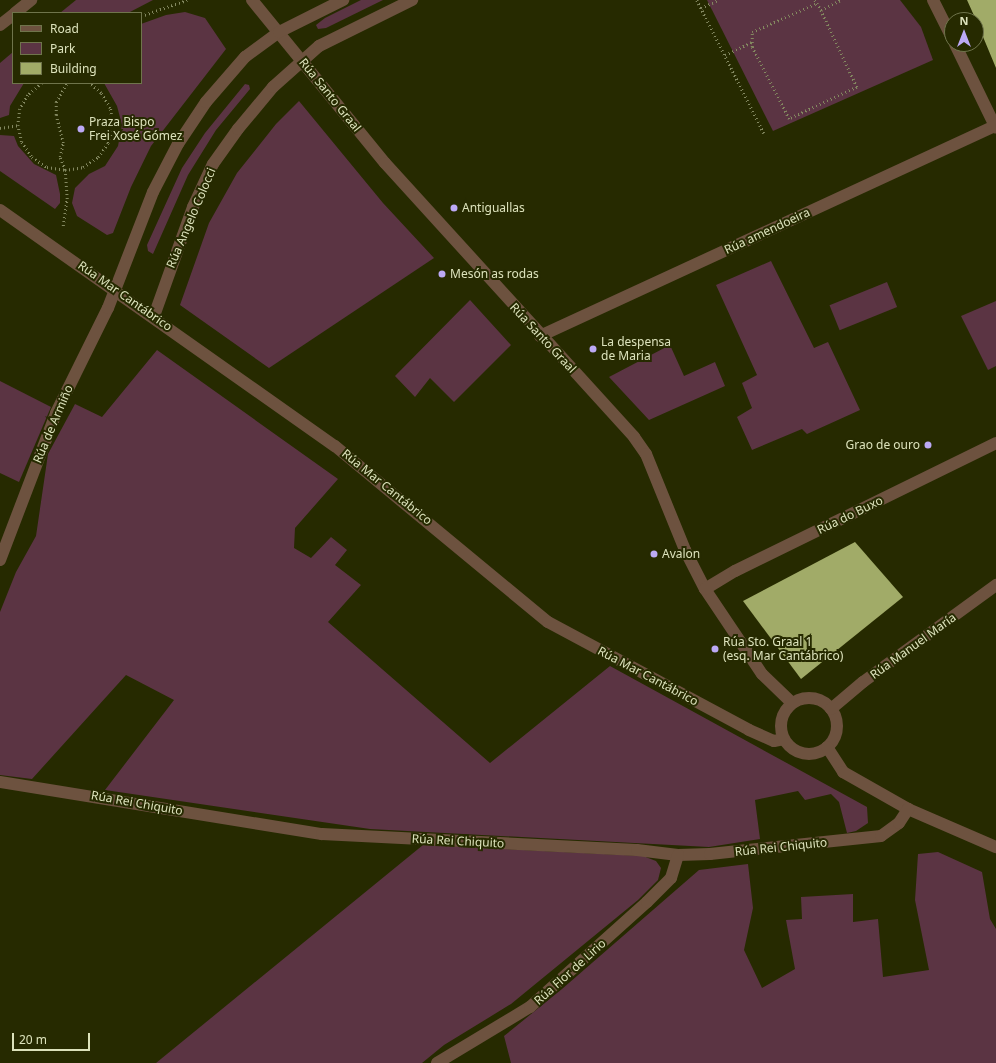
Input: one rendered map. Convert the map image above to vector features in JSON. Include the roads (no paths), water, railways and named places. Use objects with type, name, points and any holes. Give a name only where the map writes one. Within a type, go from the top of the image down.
[{"type":"street","points":[[16,12],[31,0]]},
{"type":"street","name":"Rúa Santo Graal","points":[[252,0],[386,163],[540,336],[619,420],[642,449],[705,589],[762,674],[792,703]]},
{"type":"street","points":[[116,291],[153,192],[178,144],[206,102],[245,57],[279,32],[343,0]]},
{"type":"street","name":"Rúa Angelo Colocci","points":[[154,316],[193,207],[213,164],[238,129],[273,87],[319,46],[412,0]]},
{"type":"street","points":[[933,0],[944,22]]},
{"type":"street","points":[[0,25],[12,16]]},
{"type":"street","points":[[959,52],[996,127]]},
{"type":"street","name":"Rúa amendoeira","points":[[540,336],[996,127]]},
{"type":"street","name":"Rúa Mar Cantábrico","points":[[0,210],[154,316],[335,446],[548,622],[749,730],[774,741],[784,740],[792,749],[804,753],[816,753],[827,747]]},
{"type":"street","name":"Rúa de Armiño","points":[[0,560],[56,412],[116,291]]},
{"type":"street","name":"Rúa do Buxo","points":[[705,589],[735,571],[996,443]]},
{"type":"street","name":"Rúa Manuel María","points":[[831,709],[863,682],[996,586]]},
{"type":"street","points":[[784,740],[781,720],[792,703],[813,698],[825,702],[831,709],[837,729],[834,739],[827,747],[843,772],[908,809],[996,847]]},
{"type":"street","name":"Rúa Rei Chiquito","points":[[0,782],[322,834],[637,850],[678,855],[710,854],[881,836],[899,823],[908,809]]},
{"type":"street","name":"Rúa Flor de Lirio","points":[[437,1063],[530,1007],[647,902],[671,878],[678,855]]},
{"type":"place","name":"Praza Bispo Frei Xosé Gómez","points":[[81,129]]},
{"type":"place","name":"Antiguallas","points":[[454,208]]},
{"type":"place","name":"Mesón as rodas","points":[[442,274]]},
{"type":"place","name":"La despensa de Maria","points":[[593,349]]},
{"type":"place","name":"Grao de ouro","points":[[928,445]]},
{"type":"place","name":"Avalon","points":[[654,554]]},
{"type":"place","name":"Rúa Sto. Graal 1 (esq. Mar Cantábrico)","points":[[715,649]]}]
